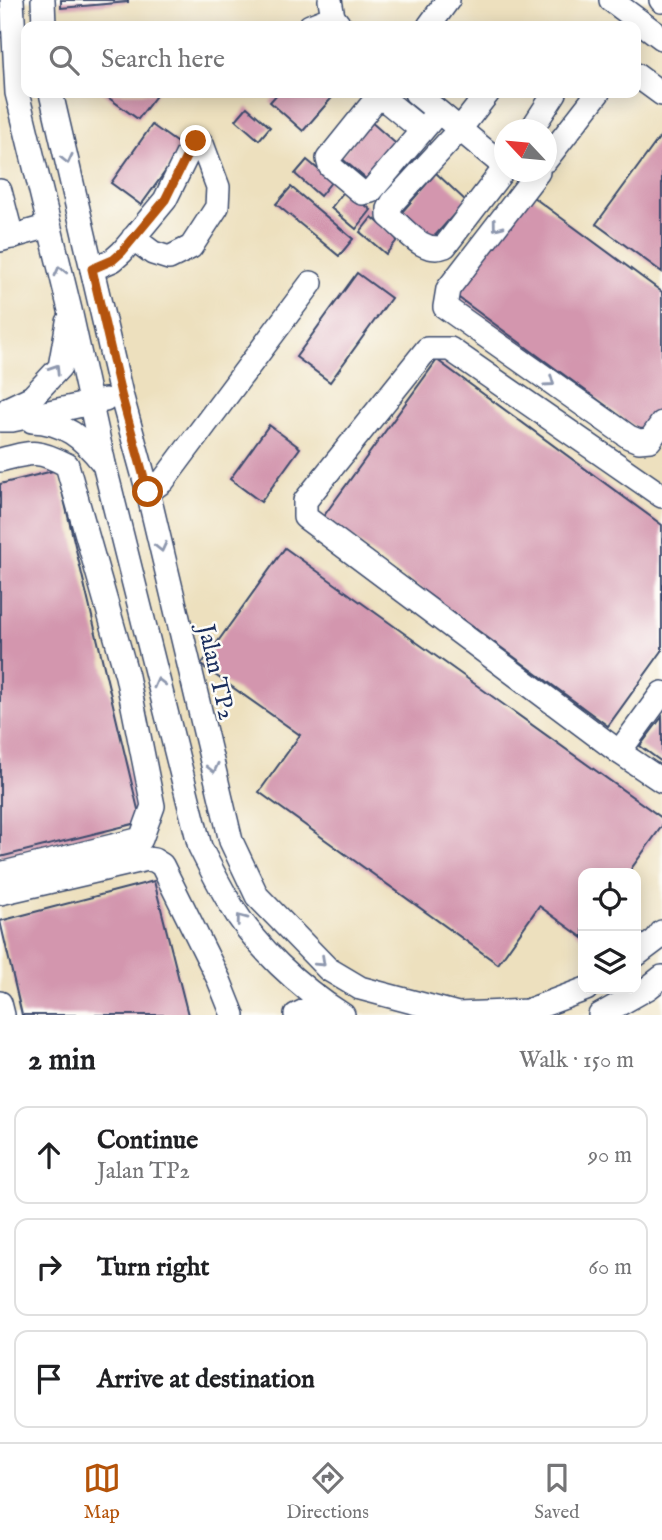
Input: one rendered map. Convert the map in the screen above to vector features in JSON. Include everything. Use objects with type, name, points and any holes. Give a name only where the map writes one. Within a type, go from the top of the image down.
[{"type":"street","points":[[12,0],[8,95],[49,226],[104,464],[200,847],[229,902],[270,956],[323,1002],[344,1015]]},
{"type":"street","points":[[43,0],[44,21]]},
{"type":"street","points":[[433,21],[448,0]]},
{"type":"street","points":[[611,0],[633,21]]},
{"type":"street","points":[[641,79],[662,94]]},
{"type":"street","name":"Jalan TP2","points":[[52,98],[119,386],[148,492],[231,841],[257,896],[328,969],[360,988],[458,1014],[527,1011],[578,992]]},
{"type":"street","points":[[377,98],[328,159],[330,166],[362,192],[371,191],[438,112]]},
{"type":"street","points":[[385,98],[422,130]]},
{"type":"street","points":[[422,98],[494,158]]},
{"type":"street","points":[[484,98],[460,130],[389,209],[389,216],[426,248],[436,250],[445,246],[494,181]]},
{"type":"street","points":[[538,119],[552,98]]},
{"type":"street","points":[[557,147],[594,98]]},
{"type":"street","points":[[92,269],[113,260],[133,238],[165,200],[192,145],[196,141],[202,144],[218,187],[217,206],[191,247],[169,258],[153,253],[133,238]]},
{"type":"street","points":[[530,182],[448,289],[445,307],[629,437],[639,441],[650,440],[662,423]]},
{"type":"street","points":[[0,191],[6,239],[49,226]]},
{"type":"street","points":[[148,492],[163,481],[311,283]]},
{"type":"street","points":[[5,414],[32,397],[60,367],[70,310]]},
{"type":"street","points":[[662,496],[450,349],[427,349],[305,501],[305,517],[619,752],[662,781]]},
{"type":"street","points":[[5,414],[89,397],[119,386]]},
{"type":"street","points":[[5,414],[52,422],[86,442],[104,464]]},
{"type":"street","points":[[0,460],[32,452],[46,454],[67,465],[127,676],[153,806],[141,839],[0,874]]},
{"type":"street","points":[[619,752],[662,693]]},
{"type":"street","points":[[0,893],[133,862],[155,860],[162,865],[219,980],[233,1015]]},
{"type":"street","points":[[641,951],[662,932]]},
{"type":"street","points":[[600,1015],[662,977]]},
{"type":"street","points":[[296,1015],[323,1002]]},
{"type":"street","points":[[0,1003],[3,1015]]},
{"type":"building","points":[[61,0],[128,0],[128,2],[61,8]]},
{"type":"building","points":[[109,98],[154,98],[138,119]]},
{"type":"building","points":[[274,98],[332,98],[303,131],[270,102]]},
{"type":"building","points":[[247,107],[270,127],[259,140],[236,120]]},
{"type":"building","points":[[370,121],[402,149],[372,184],[340,157]]},
{"type":"building","points":[[152,125],[183,147],[141,205],[111,183]]},
{"type":"building","points":[[662,134],[662,272],[596,224]]},
{"type":"building","points":[[307,160],[332,181],[320,196],[295,174]]},
{"type":"building","points":[[436,173],[466,201],[432,239],[402,212]]},
{"type":"building","points":[[291,187],[353,239],[339,256],[276,204]]},
{"type":"building","points":[[346,189],[371,210],[356,229],[331,208]]},
{"type":"building","points":[[529,194],[662,292],[662,413],[646,435],[455,295]]},
{"type":"building","points":[[372,217],[398,239],[386,254],[360,232]]},
{"type":"building","points":[[357,273],[391,298],[330,382],[296,357]]},
{"type":"building","points":[[437,360],[662,525],[662,651],[608,726],[323,517]]},
{"type":"building","points":[[269,425],[300,448],[261,502],[230,479]]},
{"type":"building","points":[[57,470],[141,822],[0,857],[0,484]]},
{"type":"building","points":[[285,548],[662,818],[662,826],[632,868],[578,868],[578,934],[539,906],[498,964],[259,792],[300,735],[201,665]]},
{"type":"building","points":[[662,717],[662,762],[640,746]]},
{"type":"building","points":[[154,881],[188,1015],[22,1015],[0,921]]},
{"type":"route","points":[[148,492],[121,394],[92,269],[113,260],[122,252],[165,200],[196,141]]}]
